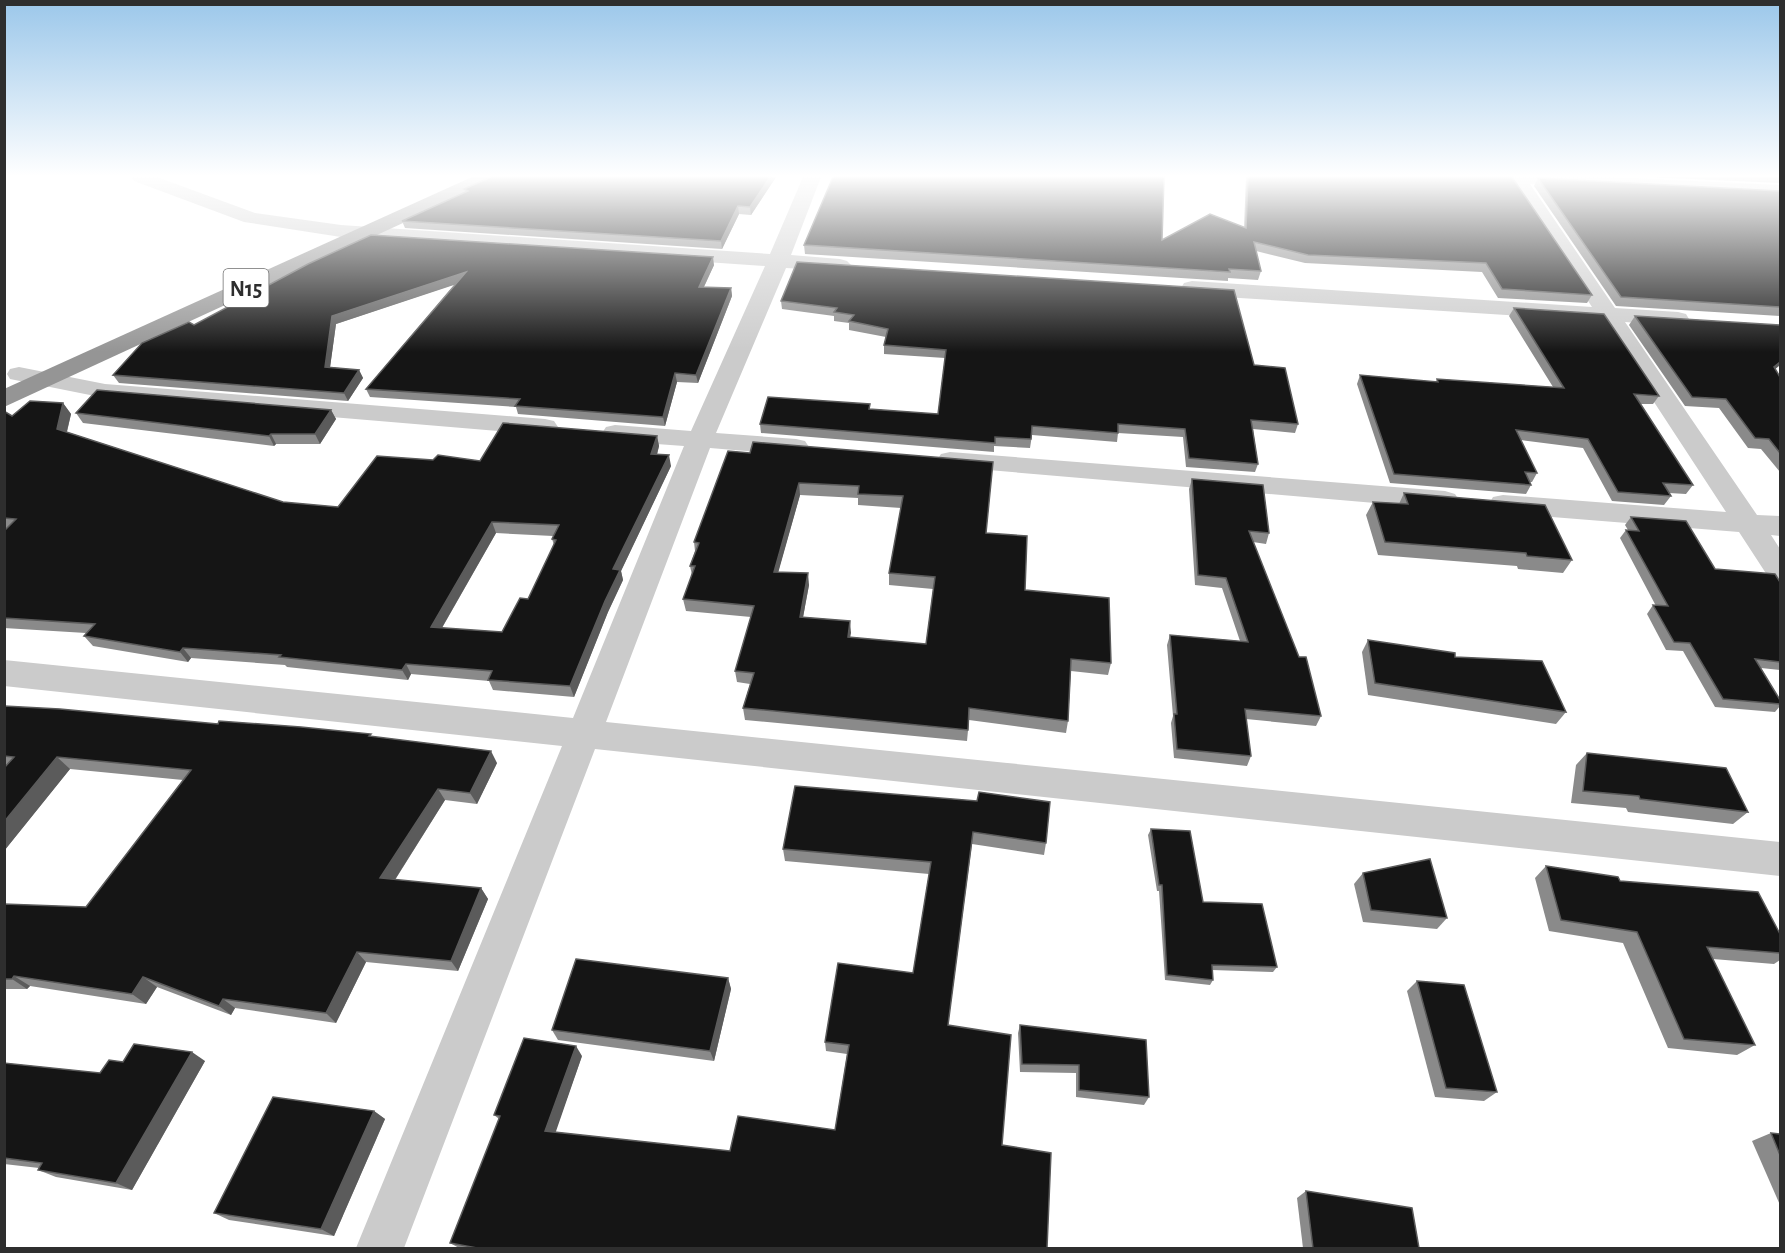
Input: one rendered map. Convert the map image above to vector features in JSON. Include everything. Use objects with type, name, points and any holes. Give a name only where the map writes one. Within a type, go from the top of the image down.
[{"type":"highway","name":"N15","points":[[4,399],[23,378],[346,235]]},
{"type":"street","points":[[390,235],[862,267]]},
{"type":"street","points":[[380,1248],[700,440],[788,235]]},
{"type":"street","points":[[1556,235],[1780,571]]},
{"type":"street","points":[[1171,286],[1701,320]]},
{"type":"street","points":[[23,378],[105,391],[819,449]]},
{"type":"street","points":[[927,458],[1780,526]]},
{"type":"street","points":[[4,673],[1780,860]]},
{"type":"building","points":[[370,235],[378,235],[713,257],[699,287],[731,288],[696,375],[675,373],[663,417],[515,406],[520,399],[366,389],[466,272],[332,316],[325,367],[359,370],[344,393],[113,375],[142,343],[189,322],[194,325],[308,264]]},
{"type":"building","points":[[633,235],[724,235],[721,241]]},
{"type":"building","points":[[808,235],[1162,235],[1162,240],[1170,235],[1552,235],[1592,295],[1502,289],[1486,263],[1308,255],[1254,242],[1261,271],[1229,269],[1230,272],[804,245]]},
{"type":"building","points":[[1578,235],[1780,235],[1780,307],[1621,297]]},
{"type":"building","points":[[797,262],[1234,290],[1254,365],[1285,368],[1298,424],[1251,420],[1258,464],[1189,458],[1185,429],[1118,424],[1118,433],[1032,426],[1031,439],[995,437],[995,443],[760,424],[768,397],[870,404],[869,409],[938,414],[946,350],[884,345],[888,329],[849,321],[854,315],[834,312],[837,308],[781,301]]},
{"type":"building","points":[[1514,308],[1604,314],[1659,396],[1634,394],[1693,485],[1663,483],[1671,496],[1618,492],[1588,439],[1516,430],[1537,473],[1525,472],[1531,485],[1394,474],[1360,375],[1438,382],[1437,379],[1564,388]]},
{"type":"building","points":[[1635,316],[1780,325],[1780,362],[1774,367],[1780,377],[1780,453],[1769,439],[1755,438],[1726,399],[1692,397]]},
{"type":"building","points":[[97,390],[331,410],[315,434],[271,434],[269,436],[76,413]]},
{"type":"building","points":[[30,401],[63,403],[57,429],[283,502],[338,507],[377,456],[433,460],[438,455],[480,461],[503,423],[657,436],[651,454],[669,455],[613,569],[620,570],[570,686],[488,680],[492,671],[406,664],[402,670],[279,657],[281,655],[183,648],[180,652],[84,636],[95,624],[4,618],[4,531],[16,519],[4,518],[4,411],[12,416]],"holes":[[[492,522],[559,525],[552,539],[556,540],[528,599],[520,598],[502,632],[431,627]]]},
{"type":"building","points":[[753,442],[993,462],[986,533],[1027,536],[1025,590],[1109,598],[1111,663],[1071,659],[1068,721],[969,708],[968,730],[743,708],[754,673],[735,671],[754,606],[683,599],[695,566],[690,566],[699,543],[694,542],[728,451],[750,453]],"holes":[[[799,483],[859,486],[858,494],[903,496],[889,573],[935,577],[926,644],[848,637],[850,621],[800,617],[808,573],[774,572]]]},
{"type":"building","points":[[1192,479],[1263,485],[1269,533],[1249,531],[1299,657],[1306,657],[1321,716],[1245,709],[1251,756],[1177,749],[1174,714],[1177,714],[1170,635],[1248,642],[1226,578],[1198,575]]},
{"type":"building","points":[[1404,493],[1545,505],[1572,560],[1527,556],[1526,553],[1385,542],[1373,502],[1408,504]]},
{"type":"building","points":[[1631,517],[1686,521],[1715,569],[1775,574],[1780,582],[1780,662],[1755,659],[1780,700],[1780,704],[1723,699],[1690,643],[1674,642],[1653,605],[1668,606],[1626,530],[1639,531]]},
{"type":"building","points":[[1368,640],[1455,653],[1455,657],[1542,661],[1566,712],[1375,683]]},
{"type":"building","points":[[4,706],[218,724],[219,721],[301,727],[371,734],[369,736],[491,751],[470,793],[438,789],[380,878],[481,888],[451,961],[357,952],[326,1013],[223,999],[219,1006],[143,977],[132,994],[14,976],[12,979],[4,979],[4,904],[86,907],[191,770],[57,757],[4,822],[4,768],[14,757],[4,756]]},
{"type":"building","points":[[1587,753],[1726,768],[1748,812],[1640,799],[1639,796],[1583,791]]},
{"type":"building","points":[[795,786],[977,801],[979,792],[1050,802],[1046,843],[973,832],[948,1025],[1011,1035],[1002,1145],[1051,1153],[1047,1248],[477,1248],[450,1243],[500,1116],[494,1115],[524,1038],[576,1046],[545,1131],[730,1151],[738,1116],[835,1130],[849,1045],[825,1042],[838,963],[913,973],[931,862],[783,849]]},
{"type":"building","points":[[1151,829],[1190,831],[1203,902],[1262,904],[1277,967],[1212,965],[1213,980],[1167,975],[1162,885],[1159,885]]},
{"type":"building","points":[[1430,859],[1447,918],[1371,910],[1363,873]]},
{"type":"building","points":[[1546,866],[1618,877],[1620,881],[1758,892],[1780,934],[1780,953],[1707,947],[1755,1045],[1684,1039],[1637,932],[1561,920]]},
{"type":"building","points":[[576,959],[728,978],[710,1051],[552,1030]]},
{"type":"building","points":[[1417,981],[1464,985],[1497,1092],[1446,1088]]},
{"type":"building","points":[[1020,1025],[1146,1040],[1149,1097],[1079,1090],[1079,1065],[1022,1064]]},
{"type":"building","points":[[134,1044],[192,1052],[116,1183],[38,1170],[42,1163],[4,1158],[4,1063],[100,1073],[109,1060],[123,1062]]},
{"type":"building","points":[[273,1097],[374,1111],[321,1229],[214,1213]]},
{"type":"building","points":[[1771,1133],[1780,1134],[1780,1155]]},
{"type":"building","points":[[1306,1191],[1412,1208],[1419,1248],[1313,1248]]}]
